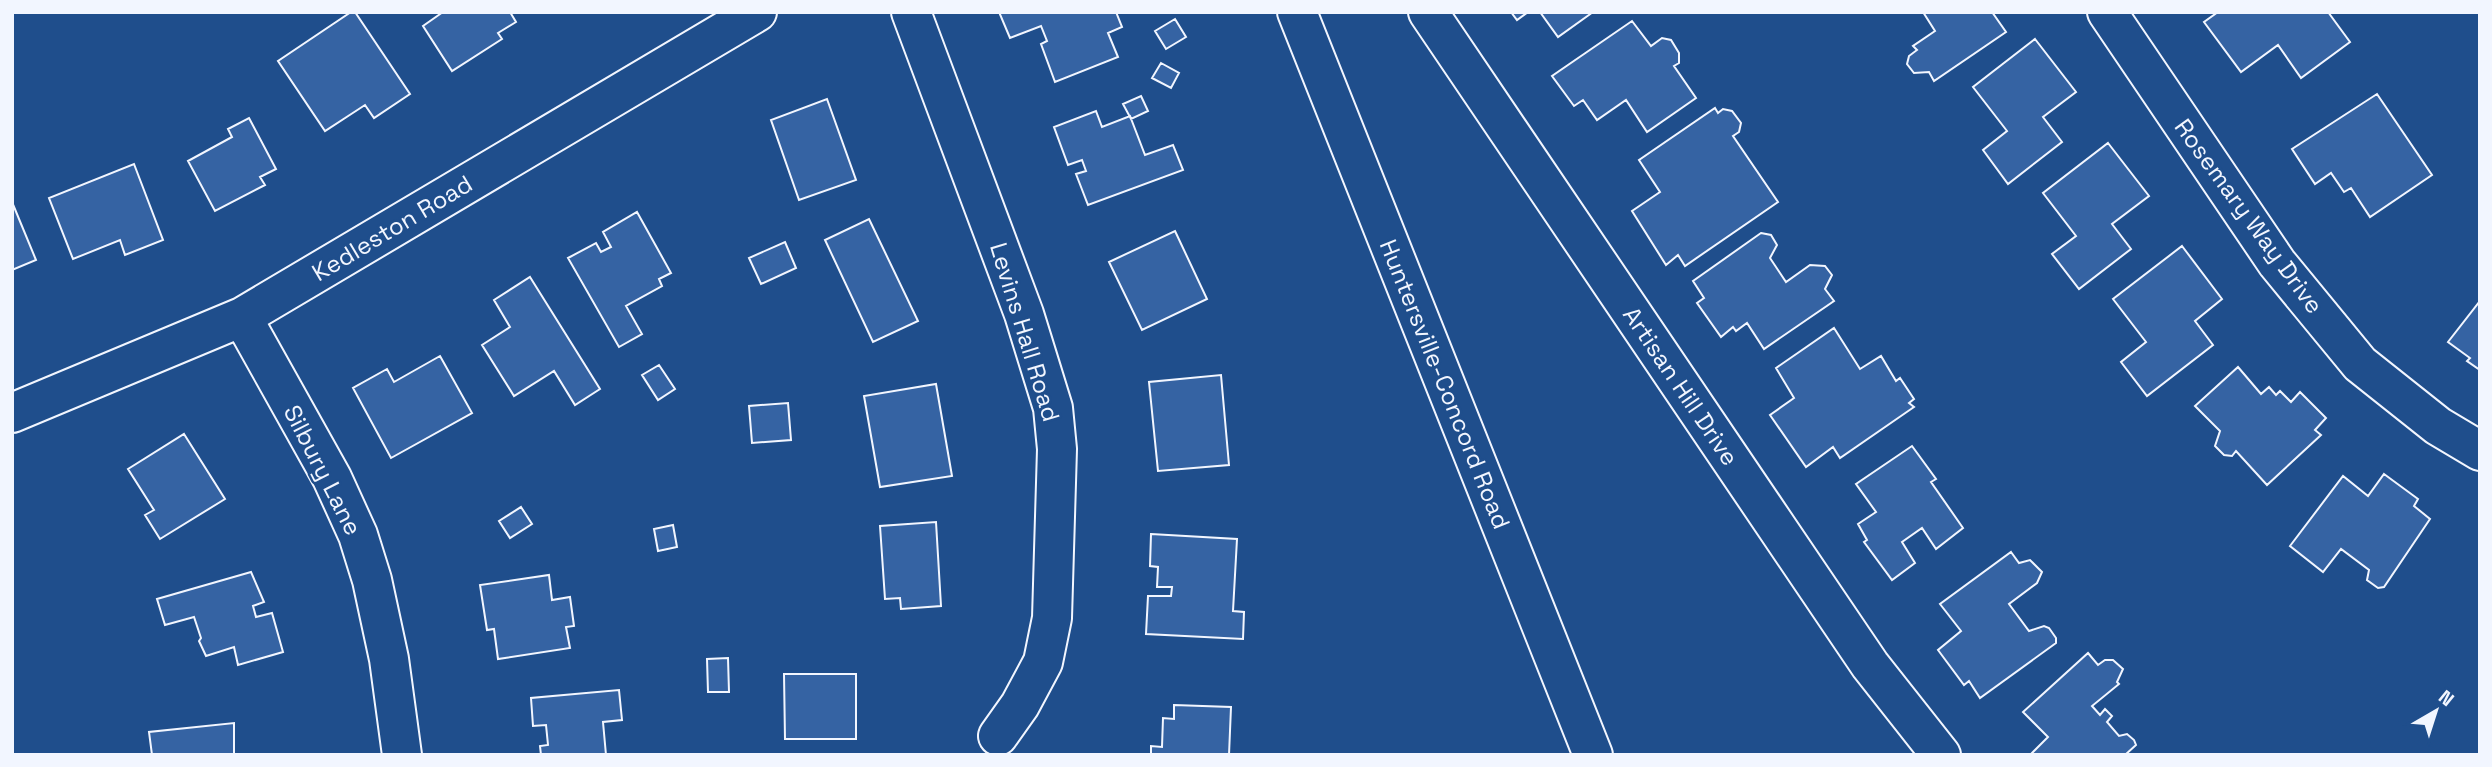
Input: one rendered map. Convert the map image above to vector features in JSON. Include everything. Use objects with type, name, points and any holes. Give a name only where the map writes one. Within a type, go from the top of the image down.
[{"type":"street","name":"Kedleston Road","points":[[12,413],[242,317],[757,12]]},
{"type":"street","name":"Levins Hall Road","points":[[911,12],[1024,314],[1053,408],[1057,449],[1052,618],[1043,662],[1020,705],[998,736]]},
{"type":"street","name":"Huntersville-Concord Road","points":[[1297,12],[1592,755]]},
{"type":"street","name":"Artisan Hill Drive","points":[[1428,12],[1862,653],[1941,755]]},
{"type":"street","name":"Rosemary Way Drive","points":[[2107,12],[2277,263],[2360,364],[2438,426],[2480,451]]},
{"type":"street","name":"Silbury Lane","points":[[242,317],[332,478],[358,535],[372,580],[389,659],[402,755]]},
{"type":"building","points":[[351,12],[355,12],[410,94],[374,118],[365,105],[325,131],[278,61]]},
{"type":"building","points":[[443,12],[510,12],[516,22],[498,33],[502,39],[452,71],[423,26]]},
{"type":"building","points":[[999,12],[1116,12],[1122,27],[1108,33],[1118,57],[1055,82],[1041,44],[1047,41],[1041,26],[1010,38]]},
{"type":"building","points":[[1511,12],[1528,12],[1517,20]]},
{"type":"building","points":[[1540,12],[1593,12],[1558,37]]},
{"type":"building","points":[[1923,12],[1992,12],[2006,32],[1934,81],[1929,72],[1914,73],[1907,64],[1909,56],[1917,50],[1913,46],[1935,31]]},
{"type":"building","points":[[2218,12],[2328,12],[2350,42],[2301,78],[2278,45],[2241,72],[2204,22]]},
{"type":"building","points":[[1175,19],[1186,37],[1166,49],[1155,31]]},
{"type":"building","points":[[1632,21],[1651,46],[1662,38],[1671,40],[1679,53],[1679,63],[1674,66],[1696,98],[1647,132],[1626,100],[1597,120],[1583,100],[1574,106],[1552,76]]},
{"type":"building","points":[[2035,39],[2076,92],[2043,117],[2062,142],[2008,184],[1983,150],[2007,131],[1973,87]]},
{"type":"building","points":[[1161,63],[1179,73],[1171,88],[1152,78]]},
{"type":"building","points":[[2377,94],[2432,175],[2370,217],[2351,188],[2344,192],[2331,173],[2315,184],[2292,149]]},
{"type":"building","points":[[1141,96],[1148,111],[1131,119],[1123,104]]},
{"type":"building","points":[[827,99],[856,180],[799,200],[771,120]]},
{"type":"building","points":[[1715,108],[1718,113],[1723,109],[1732,111],[1741,123],[1739,132],[1733,136],[1778,202],[1685,266],[1678,255],[1666,265],[1632,211],[1660,192],[1639,160]]},
{"type":"building","points":[[1096,111],[1102,127],[1130,116],[1145,155],[1173,145],[1183,170],[1088,205],[1076,174],[1086,171],[1082,160],[1068,165],[1054,127]]},
{"type":"building","points":[[249,118],[276,169],[260,177],[265,185],[215,211],[188,161],[232,137],[228,129]]},
{"type":"building","points":[[2108,143],[2149,196],[2112,224],[2131,249],[2079,289],[2052,254],[2076,236],[2043,193]]},
{"type":"building","points":[[134,164],[163,240],[125,255],[120,240],[73,259],[49,198]]},
{"type":"building","points":[[12,202],[36,260],[12,270]]},
{"type":"building","points":[[637,212],[671,273],[659,279],[662,286],[626,306],[642,334],[619,347],[568,258],[596,243],[601,252],[611,247],[603,232]]},
{"type":"building","points":[[869,219],[918,321],[873,342],[825,240]]},
{"type":"building","points":[[1175,231],[1207,299],[1142,330],[1109,262]]},
{"type":"building","points":[[1761,233],[1771,235],[1777,245],[1770,258],[1786,282],[1810,265],[1825,266],[1832,275],[1825,289],[1834,301],[1764,349],[1747,323],[1736,331],[1733,327],[1721,337],[1697,303],[1704,298],[1693,281]]},
{"type":"building","points":[[785,242],[796,268],[761,284],[749,258]]},
{"type":"building","points":[[2182,246],[2222,299],[2195,321],[2213,345],[2147,396],[2121,362],[2146,342],[2113,299]]},
{"type":"building","points":[[530,277],[600,389],[575,405],[554,371],[514,396],[482,345],[510,327],[494,300]]},
{"type":"building","points":[[2480,301],[2480,370],[2467,361],[2470,358],[2448,342]]},
{"type":"building","points":[[1834,328],[1860,369],[1881,356],[1896,381],[1900,378],[1914,399],[1909,403],[1914,407],[1840,458],[1833,447],[1806,467],[1770,415],[1794,398],[1776,368]]},
{"type":"building","points":[[440,356],[472,413],[391,458],[353,388],[387,369],[394,382]]},
{"type":"building","points":[[659,365],[675,389],[658,400],[642,375]]},
{"type":"building","points":[[2238,367],[2261,394],[2269,387],[2276,395],[2280,391],[2291,402],[2300,392],[2326,418],[2315,430],[2321,435],[2267,485],[2236,451],[2232,456],[2224,455],[2215,446],[2220,431],[2195,406]]},
{"type":"building","points":[[1221,375],[1229,465],[1158,471],[1149,382]]},
{"type":"building","points":[[936,384],[952,476],[880,487],[864,396]]},
{"type":"building","points":[[788,403],[791,440],[752,443],[749,406]]},
{"type":"building","points":[[184,434],[225,499],[160,539],[145,515],[154,510],[128,469]]},
{"type":"building","points":[[1912,446],[1936,479],[1931,482],[1963,528],[1936,549],[1922,528],[1902,542],[1915,563],[1892,580],[1864,542],[1867,540],[1858,524],[1876,512],[1856,484]]},
{"type":"building","points":[[2384,474],[2418,499],[2414,506],[2430,519],[2384,587],[2378,588],[2367,580],[2369,570],[2341,549],[2323,572],[2290,546],[2343,476],[2368,496]]},
{"type":"building","points":[[521,507],[532,524],[510,538],[499,521]]},
{"type":"building","points":[[936,522],[941,606],[901,609],[900,598],[885,599],[880,526]]},
{"type":"building","points":[[673,525],[677,547],[658,551],[654,529]]},
{"type":"building","points":[[1151,534],[1237,539],[1233,611],[1244,612],[1243,639],[1146,634],[1148,596],[1171,596],[1172,587],[1157,587],[1158,567],[1150,566]]},
{"type":"building","points":[[2011,552],[2019,563],[2030,560],[2042,572],[2037,583],[2009,604],[2029,631],[2044,626],[2049,628],[2056,638],[2056,643],[1980,698],[1969,681],[1964,685],[1938,650],[1961,631],[1940,604]]},
{"type":"building","points":[[251,572],[264,602],[253,606],[256,617],[272,613],[283,652],[238,665],[234,647],[206,656],[199,641],[201,638],[194,617],[165,625],[157,599]]},
{"type":"building","points":[[549,575],[552,600],[570,597],[574,626],[566,627],[570,648],[498,659],[494,629],[487,630],[480,585]]},
{"type":"building","points":[[2088,653],[2098,665],[2105,660],[2113,660],[2123,669],[2117,682],[2119,684],[2092,706],[2100,715],[2105,709],[2112,716],[2107,722],[2119,736],[2127,734],[2136,745],[2125,755],[2030,755],[2048,737],[2023,712]]},
{"type":"building","points":[[728,658],[729,692],[708,692],[707,659]]},
{"type":"building","points":[[784,674],[856,674],[856,739],[785,739]]},
{"type":"building","points":[[619,690],[622,720],[603,722],[606,755],[541,755],[540,746],[548,745],[546,725],[533,726],[531,698]]},
{"type":"building","points":[[1174,705],[1231,707],[1229,755],[1151,755],[1151,746],[1162,747],[1163,718],[1174,719]]},
{"type":"building","points":[[234,723],[234,755],[152,755],[149,732]]}]
